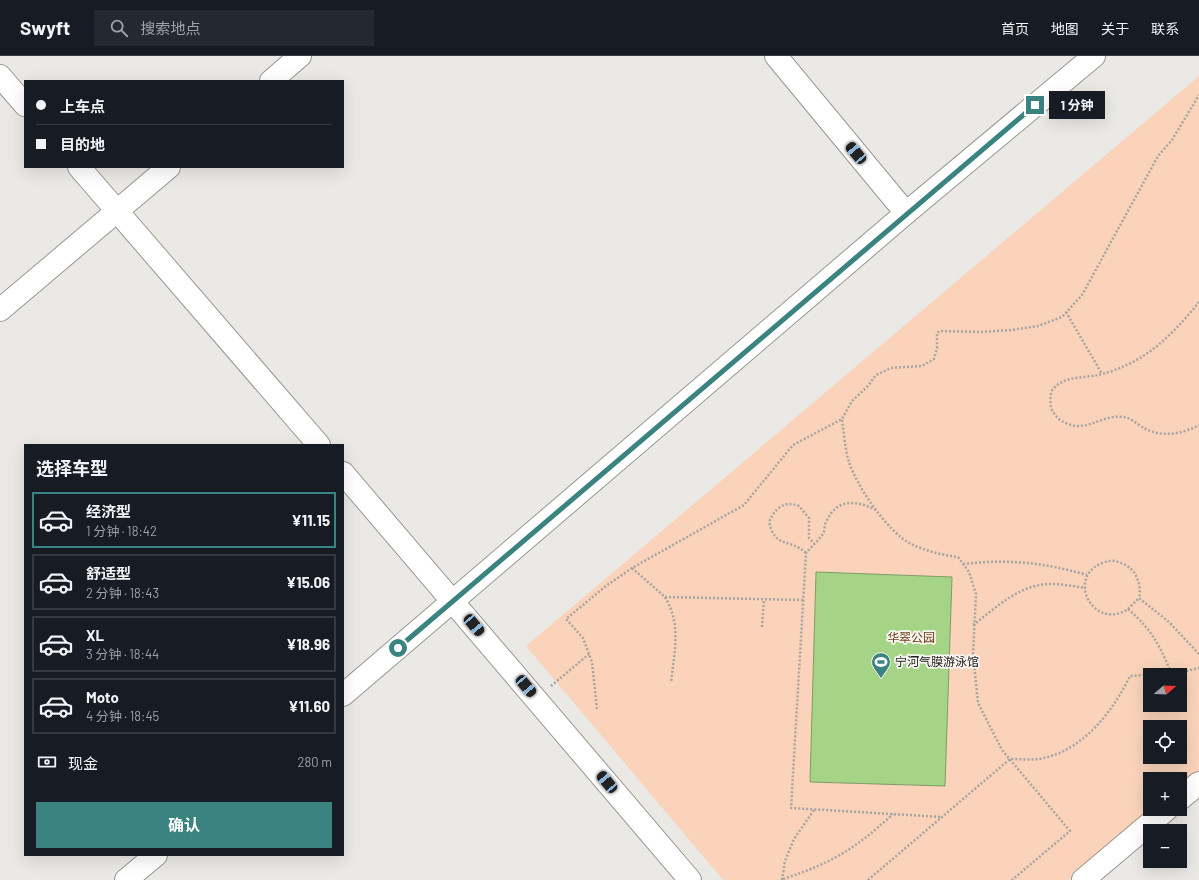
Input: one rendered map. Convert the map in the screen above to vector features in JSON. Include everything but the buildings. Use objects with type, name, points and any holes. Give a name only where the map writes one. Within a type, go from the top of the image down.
[{"type":"street","points":[[272,80],[300,56]]},
{"type":"street","points":[[776,56],[906,213]]},
{"type":"street","points":[[344,694],[906,213],[1094,56]]},
{"type":"street","points":[[0,76],[24,104]]},
{"type":"street","points":[[80,168],[318,444]]},
{"type":"street","points":[[0,310],[168,168]]},
{"type":"street","points":[[344,474],[454,601],[690,880]]},
{"type":"street","points":[[1187,792],[1199,783]]},
{"type":"street","points":[[1082,880],[1160,816]]},
{"type":"street","points":[[126,880],[155,856]]},
{"type":"path","points":[[597,710],[592,662],[583,638],[566,619],[606,586],[632,568],[744,505],[793,445],[842,419],[852,401],[867,387],[876,375],[891,368],[922,366],[934,359],[937,348],[936,333],[940,331],[981,332],[1011,330],[1038,326],[1062,317],[1082,295],[1158,156],[1172,140],[1199,95]]},
{"type":"path","points":[[1199,302],[1187,318],[1145,356],[1102,374],[1061,382],[1052,390],[1051,408],[1056,416],[1065,423],[1078,426],[1092,425],[1114,416],[1125,417],[1146,430],[1163,433],[1176,434],[1190,430],[1199,425]]},
{"type":"path","points":[[1066,312],[1102,374]]},
{"type":"path","points":[[842,419],[849,461],[856,480],[887,522],[910,543],[940,554],[958,557],[969,572],[976,594],[973,675],[978,703],[993,734],[1010,759],[1070,831],[1012,880]]},
{"type":"path","points":[[878,511],[858,502],[850,502],[839,506],[826,523],[824,533],[806,553],[791,808],[942,817]]},
{"type":"path","points":[[806,553],[798,546],[783,543],[776,538],[769,522],[774,512],[779,507],[786,504],[799,506],[809,518],[810,538],[814,543]]},
{"type":"path","points":[[1113,560],[1125,565],[1130,568],[1136,577],[1140,590],[1139,598],[1128,609],[1120,613],[1101,612],[1089,603],[1086,588],[1087,575],[1093,568],[1106,561],[1113,560]]},
{"type":"path","points":[[963,564],[1020,561],[1050,566],[1087,575]]},
{"type":"path","points":[[632,568],[665,597],[673,610],[676,632],[671,683]]},
{"type":"path","points":[[974,624],[1004,602],[1029,588],[1053,584],[1086,588]]},
{"type":"path","points":[[665,597],[803,600]]},
{"type":"path","points":[[1139,598],[1169,622],[1199,654]]},
{"type":"path","points":[[762,627],[764,599]]},
{"type":"path","points":[[1128,609],[1154,636],[1162,648],[1169,668]]},
{"type":"path","points":[[536,698],[588,654]]},
{"type":"path","points":[[1187,670],[1199,668]]},
{"type":"path","points":[[868,880],[1010,759],[1038,759],[1063,751],[1087,736],[1120,698],[1130,676],[1143,675]]},
{"type":"path","points":[[814,810],[794,839],[785,861],[782,879],[813,869],[839,857],[868,838],[893,814]]},
{"type":"green space","name":"华翠公园","points":[[1199,76],[1199,770],[1187,780],[1187,772],[1143,772],[1143,816],[1145,816],[1069,880],[723,880],[526,646]]},
{"type":"shaded area","name":"宁河气膜游泳馆","points":[[816,572],[952,577],[945,786],[810,782]]},
{"type":"place","name":"宁河气膜游泳馆","points":[[881,679]]},
{"type":"route","points":[[398,648],[906,213],[1035,105]]}]
